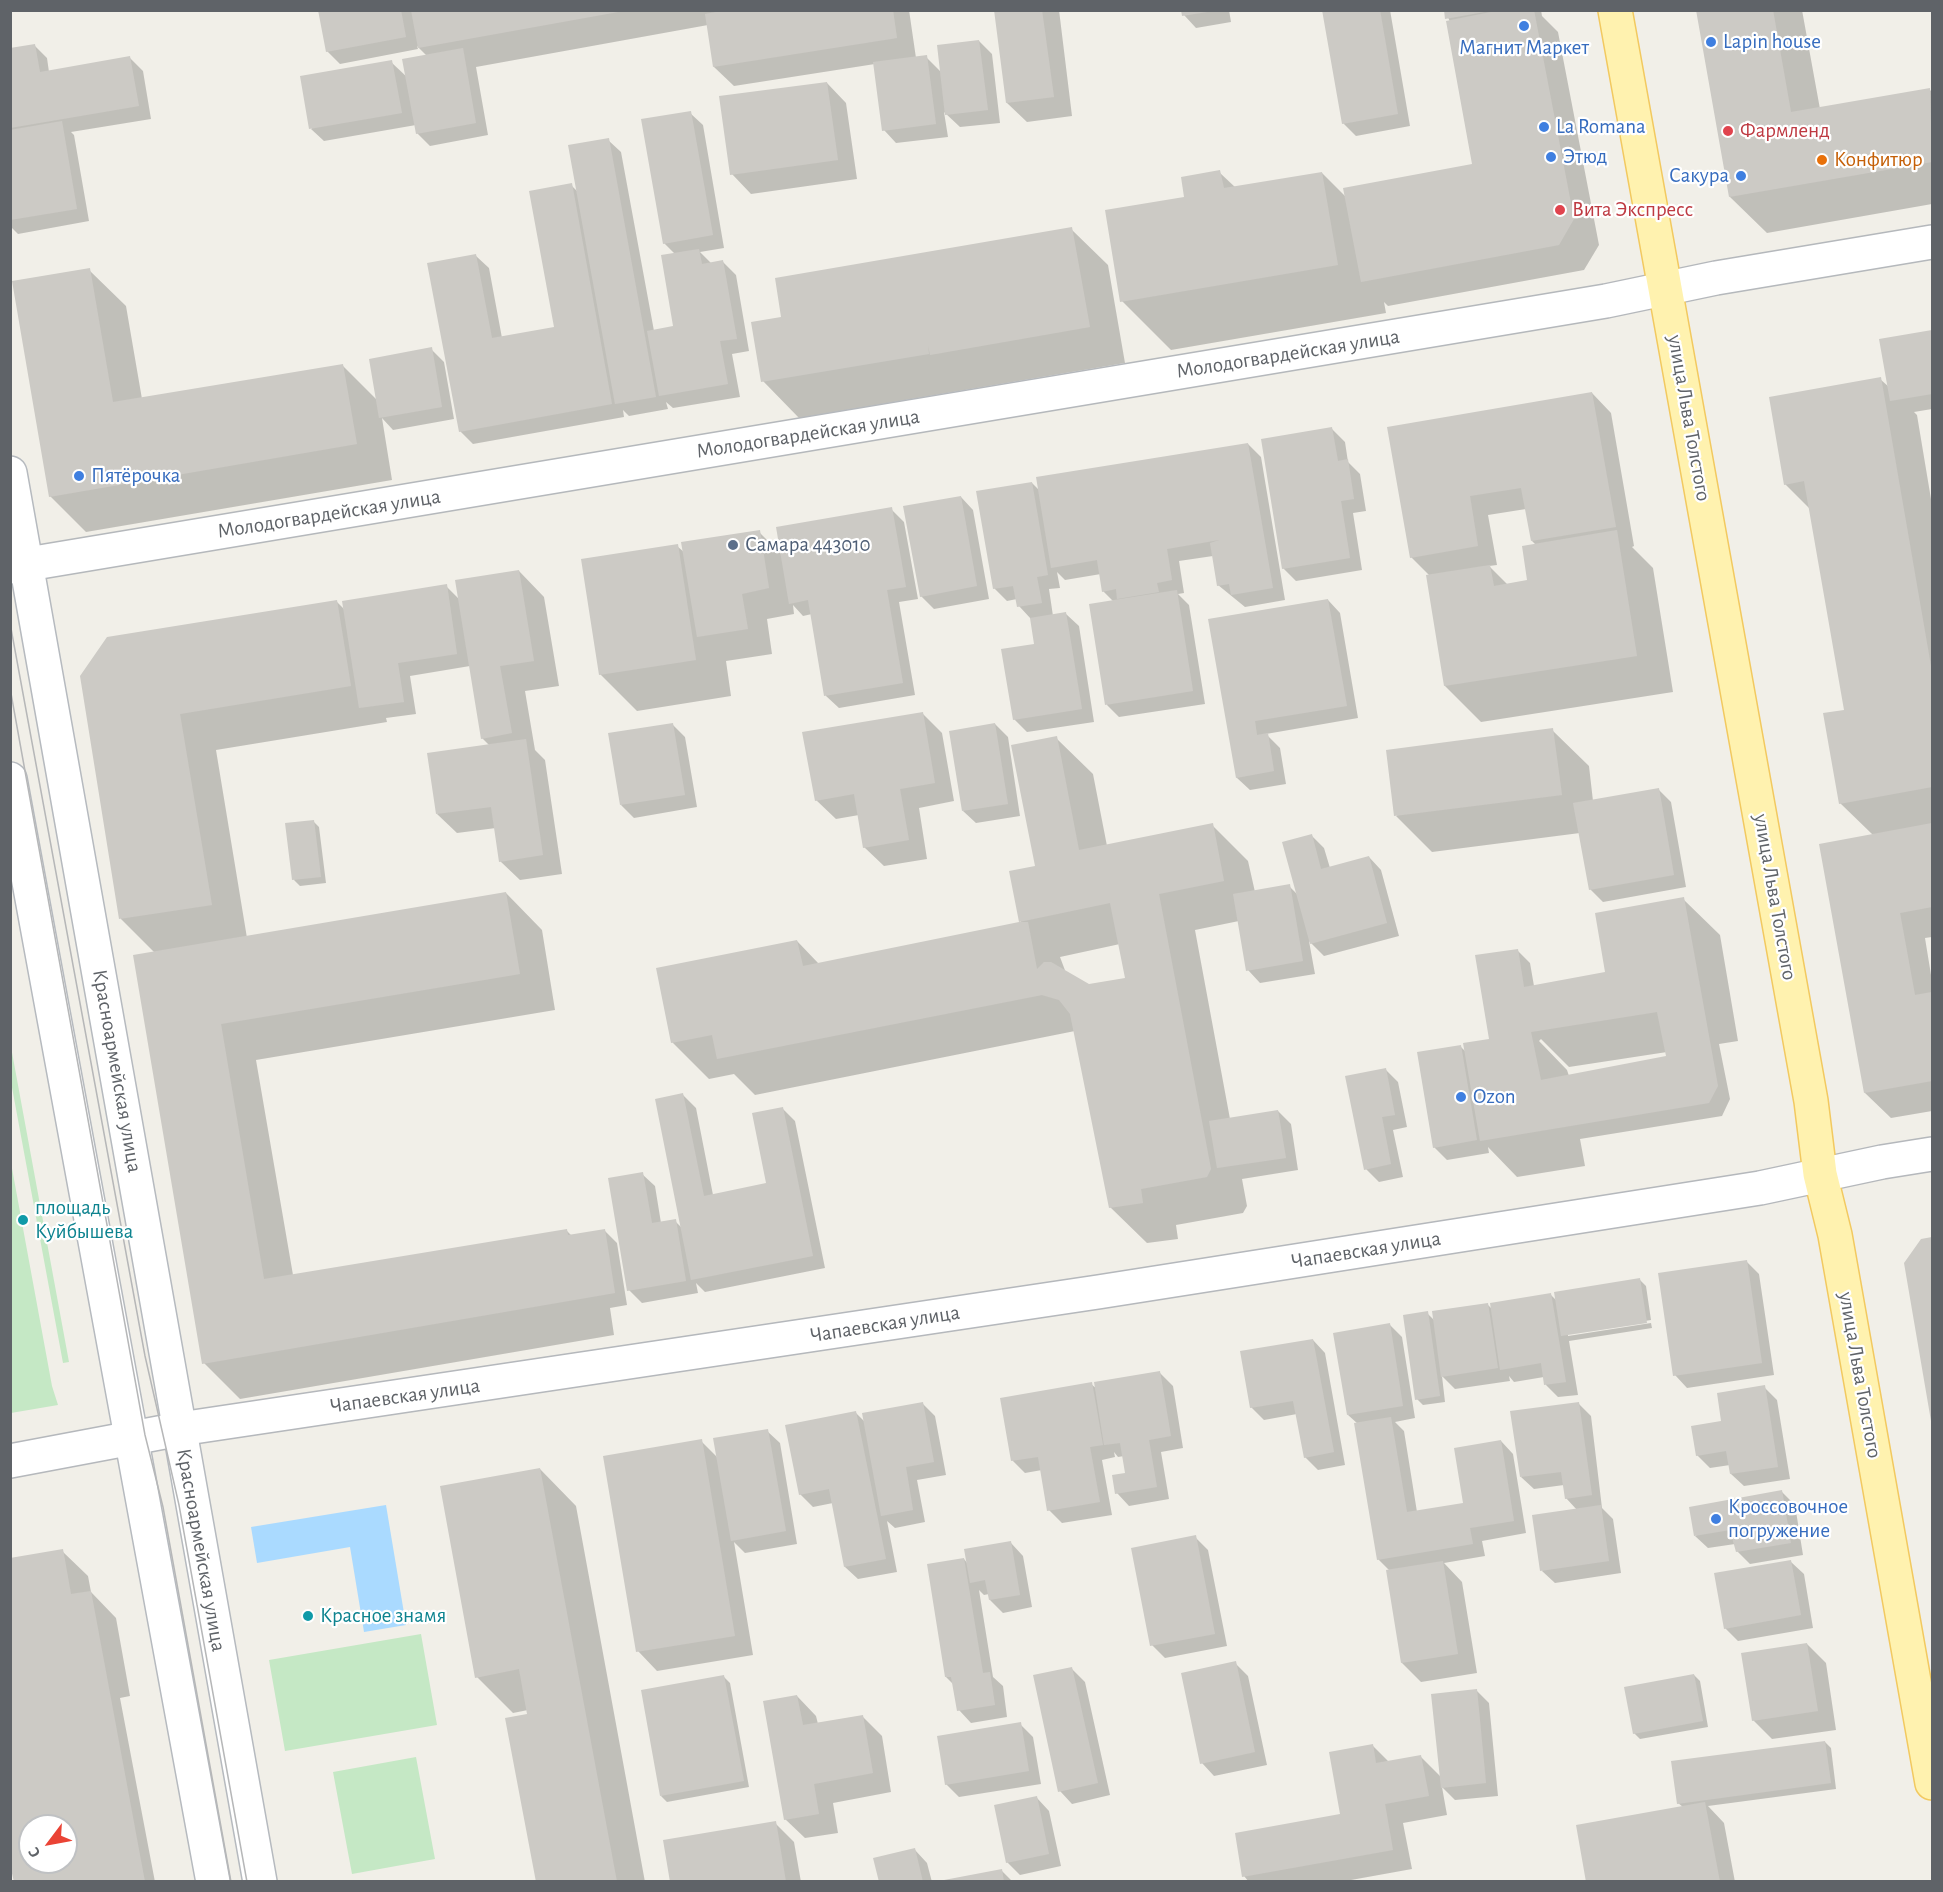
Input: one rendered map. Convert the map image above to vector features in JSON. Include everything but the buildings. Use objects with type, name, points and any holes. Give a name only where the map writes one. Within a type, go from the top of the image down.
[{"type":"main road","name":"улица Льва Толстого","points":[[1615,10],[1811,1101],[1820,1174],[1835,1235],[1932,1783]]},
{"type":"street","name":"Молодогвардейская улица","points":[[18,566],[1606,302],[1716,278],[1932,242]]},
{"type":"street","name":"Красноармейская улица","points":[[10,473],[18,566],[180,1429],[260,1881]]},
{"type":"street","points":[[10,779],[213,1881]]},
{"type":"street","name":"Чапаевская улица","points":[[10,1461],[180,1429],[1063,1297],[1760,1188],[1820,1174],[1932,1154]]},
{"type":"green space","points":[[11,1047],[69,1362],[63,1363],[11,1082]]},
{"type":"green space","points":[[11,1163],[52,1386],[58,1405],[11,1413]]},
{"type":"green space","points":[[421,1634],[437,1725],[285,1751],[269,1660]]},
{"type":"green space","points":[[416,1757],[435,1859],[352,1874],[333,1772]]},
{"type":"water","points":[[386,1505],[406,1625],[364,1632],[350,1547],[257,1563],[251,1527]]},
{"type":"tram line","points":[[10,623],[145,1356],[179,1505],[247,1882]]},
{"type":"tram line","points":[[10,688],[145,1435],[163,1507],[231,1882]]},
{"type":"place","name":"Магнит Маркет","points":[[1524,26]]},
{"type":"place","name":"Lapin house","points":[[1711,42]]},
{"type":"place","name":"La Romana","points":[[1544,127]]},
{"type":"place","name":"Фармленд","points":[[1728,131]]},
{"type":"place","name":"Этюд","points":[[1551,157]]},
{"type":"place","name":"Конфитюр","points":[[1822,160]]},
{"type":"place","name":"Сакура","points":[[1741,176]]},
{"type":"place","name":"Вита Экспресс","points":[[1560,210]]},
{"type":"place","name":"Пятёрочка","points":[[79,476]]},
{"type":"place","name":"Самара 443010","points":[[733,545]]},
{"type":"place","name":"Ozon","points":[[1461,1097]]},
{"type":"place","name":"площадь Куйбышева","points":[[23,1220]]},
{"type":"place","name":"Кроссовочное погружение","points":[[1716,1519]]},
{"type":"place","name":"Красное знамя","points":[[308,1616]]}]
